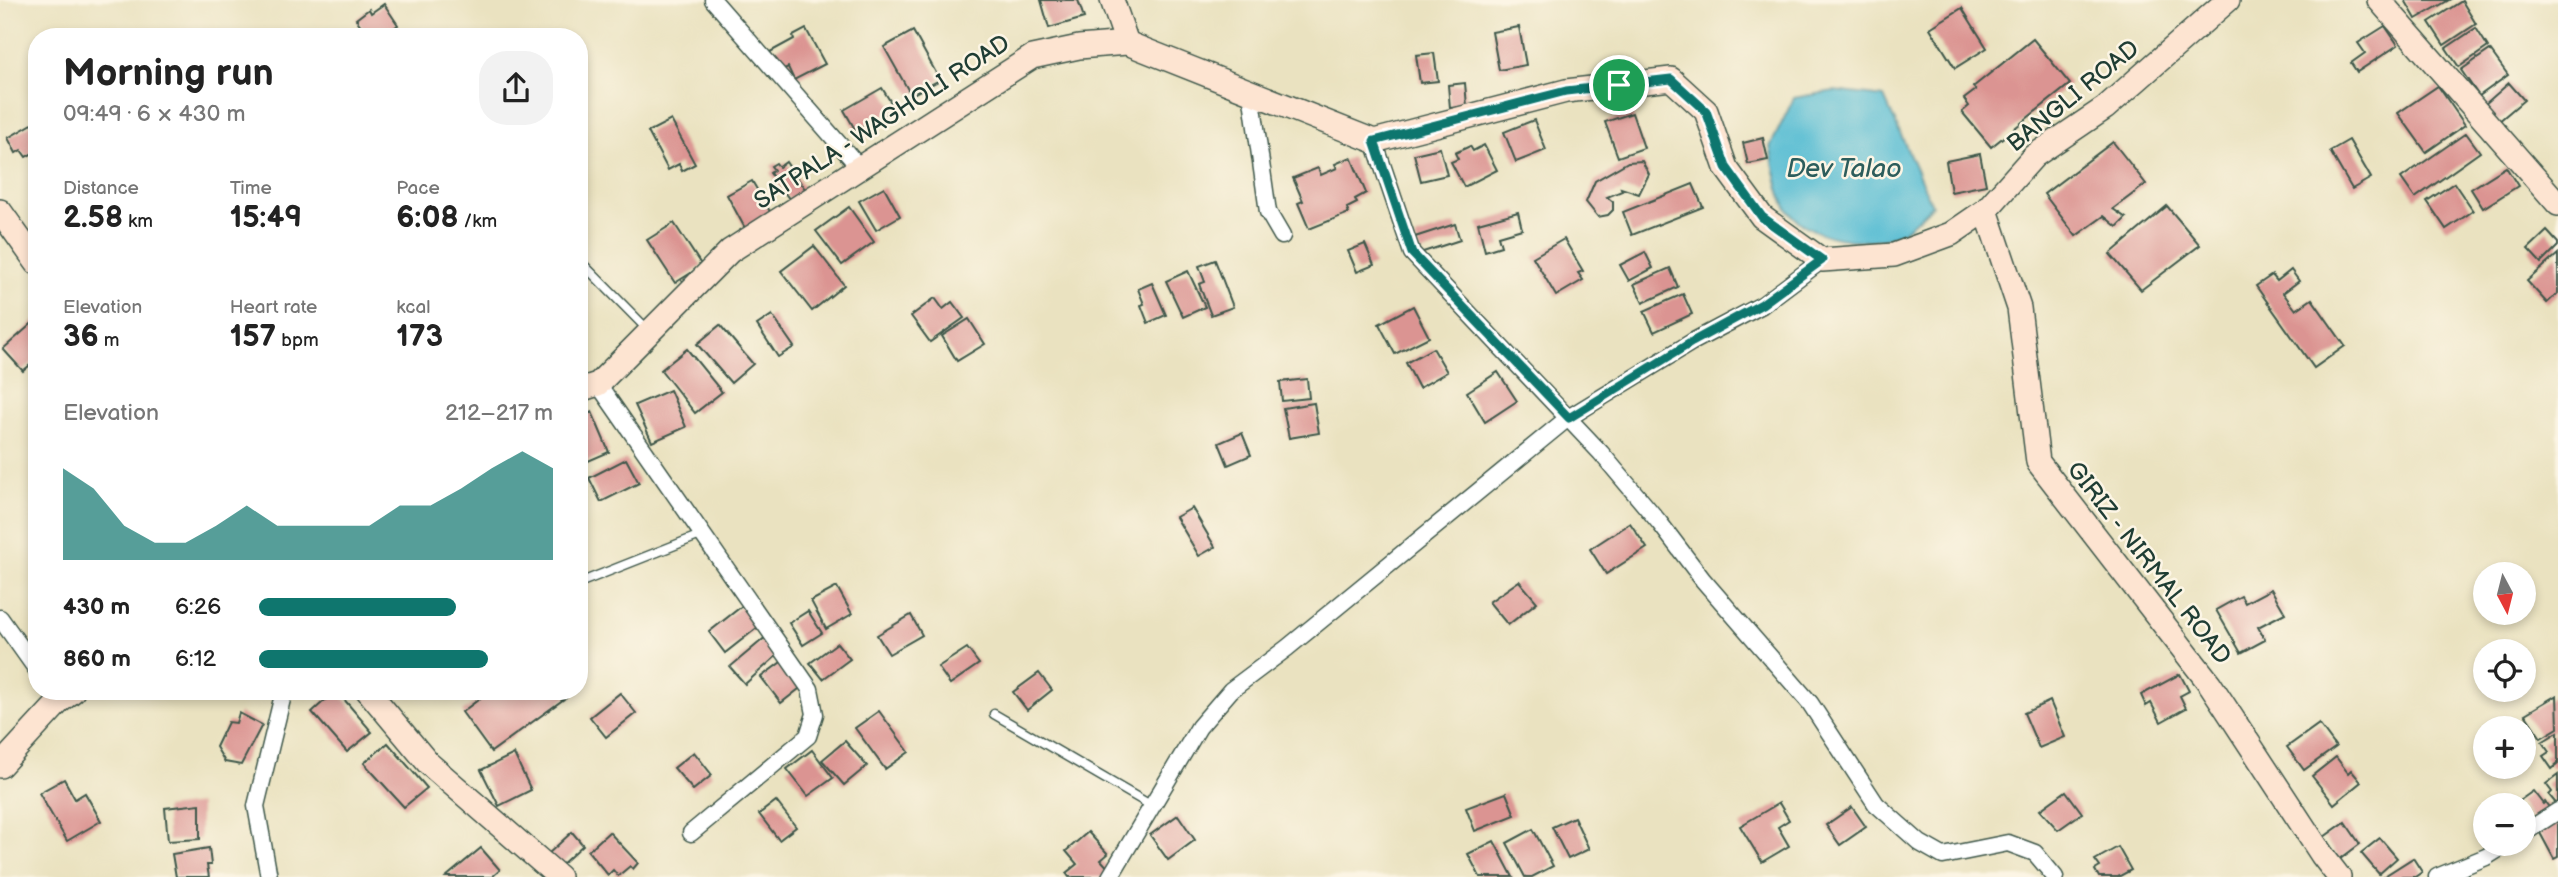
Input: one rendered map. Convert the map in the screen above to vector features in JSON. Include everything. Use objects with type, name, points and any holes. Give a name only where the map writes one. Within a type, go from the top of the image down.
[{"type":"main road","points":[[1112,0],[1127,43]]},
{"type":"main road","name":"BANGLI ROAD","points":[[1986,210],[2034,156],[2105,108],[2228,0]]},
{"type":"main road","points":[[2379,0],[2558,204]]},
{"type":"main road","name":"SATPALA - WAGHOLI ROAD","points":[[589,387],[650,332],[730,251],[1032,57],[1079,47],[1127,43],[1374,141]]},
{"type":"main road","points":[[1374,141],[1566,91],[1671,79],[1706,111],[1726,167],[1762,217],[1822,260],[1894,255],[1951,234],[1986,210]]},
{"type":"main road","name":"GIRIZ - NIRMAL ROAD","points":[[1986,210],[2019,308],[2038,463],[2210,684],[2322,855],[2340,877]]},
{"type":"main road","points":[[0,211],[28,250]]},
{"type":"main road","points":[[0,766],[57,700]]},
{"type":"main road","points":[[376,700],[428,763],[559,877]]},
{"type":"street","points":[[713,0],[860,168]]},
{"type":"street","points":[[1251,92],[1268,212],[1282,236]]},
{"type":"street","points":[[1374,141],[1412,253],[1569,418],[1660,522],[1703,580],[1810,703],[1876,804],[1920,844],[1943,856],[2008,843],[2035,853],[2054,877]]},
{"type":"street","points":[[1110,877],[1199,727],[1231,691],[1569,418],[1692,342],[1762,304],[1822,260]]},
{"type":"street","points":[[589,387],[703,534],[810,689],[815,715],[808,736],[691,833]]},
{"type":"street","points":[[0,618],[28,657]]},
{"type":"street","points":[[269,877],[256,806],[282,700]]},
{"type":"street","points":[[2536,825],[2558,811]]},
{"type":"street","points":[[2437,877],[2488,856]]},
{"type":"lane","points":[[588,269],[650,332]]},
{"type":"lane","points":[[588,579],[703,534]]},
{"type":"lane","points":[[994,714],[1152,806]]},
{"type":"water","name":"Dev Talao","points":[[1834,91],[1884,97],[1932,205],[1915,222],[1890,237],[1857,240],[1822,234],[1794,217],[1782,199],[1770,147],[1794,98]]},
{"type":"building","points":[[1041,0],[1078,0],[1084,18],[1049,28]]},
{"type":"building","points":[[2405,0],[2449,0],[2416,19]]},
{"type":"building","points":[[2462,1],[2476,24],[2444,45],[2429,22]]},
{"type":"building","points":[[384,4],[398,25],[394,28],[362,28],[356,19],[369,9],[371,13]]},
{"type":"building","points":[[1962,8],[1987,48],[1955,68],[1930,28]]},
{"type":"building","points":[[2385,26],[2398,45],[2357,72],[2351,63],[2365,53],[2358,43]]},
{"type":"building","points":[[1519,27],[1526,65],[1499,70],[1492,32]]},
{"type":"building","points":[[2476,28],[2488,47],[2459,67],[2446,48]]},
{"type":"building","points":[[806,29],[825,64],[794,80],[788,67],[780,71],[770,52]]},
{"type":"building","points":[[913,31],[940,80],[911,95],[884,47]]},
{"type":"building","points":[[2033,39],[2070,84],[1991,147],[1962,112],[1969,106],[1964,99],[1976,90],[1973,87]]},
{"type":"building","points":[[2490,50],[2508,75],[2479,96],[2461,70]]},
{"type":"building","points":[[1434,53],[1438,81],[1420,83],[1416,55]]},
{"type":"building","points":[[1465,83],[1467,106],[1450,108],[1448,85]]},
{"type":"building","points":[[2509,83],[2524,100],[2498,122],[2484,105]]},
{"type":"building","points":[[2438,86],[2465,125],[2426,152],[2398,113]]},
{"type":"building","points":[[882,88],[895,109],[856,131],[844,110]]},
{"type":"building","points":[[1632,113],[1644,148],[1618,157],[1605,122]]},
{"type":"building","points":[[671,120],[695,164],[682,171],[679,164],[668,170],[648,132]]},
{"type":"building","points":[[1534,120],[1546,150],[1516,162],[1504,132]]},
{"type":"building","points":[[28,126],[28,156],[26,157],[21,150],[16,153],[8,138]]},
{"type":"building","points":[[2466,133],[2480,152],[2415,198],[2401,178]]},
{"type":"building","points":[[1763,138],[1768,160],[1748,164],[1743,143]]},
{"type":"building","points":[[2349,140],[2371,178],[2352,189],[2330,151]]},
{"type":"building","points":[[2113,142],[2146,184],[2113,209],[2126,218],[2117,227],[2104,216],[2076,236],[2044,194]]},
{"type":"building","points":[[1484,145],[1497,170],[1464,187],[1451,162],[1458,159],[1455,153],[1470,146],[1473,151]]},
{"type":"building","points":[[1440,148],[1447,175],[1421,181],[1414,154]]},
{"type":"building","points":[[1980,154],[1986,185],[1951,192],[1946,161]]},
{"type":"building","points":[[1351,157],[1366,193],[1355,199],[1357,203],[1347,208],[1349,213],[1309,229],[1298,203],[1303,201],[1293,178],[1318,168],[1321,175],[1337,168],[1335,164]]},
{"type":"building","points":[[1642,161],[1649,174],[1639,194],[1621,188],[1622,191],[1607,197],[1613,202],[1613,210],[1608,215],[1598,217],[1586,202],[1595,181],[1628,162]]},
{"type":"building","points":[[786,162],[805,189],[790,200],[770,173],[774,170],[771,166],[776,163],[779,167]]},
{"type":"building","points":[[2506,167],[2518,186],[2483,208],[2471,189]]},
{"type":"building","points":[[752,181],[772,215],[746,230],[727,195]]},
{"type":"building","points":[[2454,183],[2473,211],[2446,229],[2427,201]]},
{"type":"building","points":[[1693,184],[1703,207],[1632,235],[1623,212]]},
{"type":"building","points":[[884,187],[900,216],[876,230],[859,201]]},
{"type":"building","points":[[2167,206],[2200,245],[2141,290],[2110,254]]},
{"type":"building","points":[[849,207],[874,242],[842,265],[816,231]]},
{"type":"building","points":[[1518,212],[1522,229],[1498,236],[1501,246],[1485,251],[1478,223]]},
{"type":"building","points":[[674,223],[702,266],[675,283],[647,240]]},
{"type":"building","points":[[1455,224],[1460,240],[1420,253],[1415,237]]},
{"type":"building","points":[[2547,231],[2558,246],[2541,263],[2528,249]]},
{"type":"building","points":[[1564,239],[1583,271],[1578,273],[1583,280],[1556,296],[1533,257]]},
{"type":"building","points":[[1365,244],[1374,265],[1357,272],[1348,251]]},
{"type":"building","points":[[814,246],[844,285],[812,311],[781,271]]},
{"type":"building","points":[[1645,252],[1653,268],[1629,281],[1620,265]]},
{"type":"building","points":[[2558,254],[2558,293],[2547,303],[2527,281]]},
{"type":"building","points":[[1215,260],[1233,307],[1211,315],[1199,284],[1205,282],[1199,266]]},
{"type":"building","points":[[1670,268],[1678,287],[1643,303],[1634,284]]},
{"type":"building","points":[[2291,270],[2299,281],[2283,293],[2296,310],[2312,299],[2345,346],[2314,368],[2256,286],[2272,275],[2277,281]]},
{"type":"building","points":[[1188,271],[1205,307],[1183,317],[1166,281]]},
{"type":"building","points":[[1152,283],[1166,315],[1148,323],[1138,289]]},
{"type":"building","points":[[1683,294],[1692,314],[1654,332],[1644,311]]},
{"type":"building","points":[[935,298],[943,309],[952,302],[964,318],[930,342],[911,316]]},
{"type":"building","points":[[1413,306],[1429,337],[1395,354],[1379,324]]},
{"type":"building","points":[[772,315],[794,347],[778,357],[757,325]]},
{"type":"building","points":[[969,319],[985,344],[957,361],[942,336]]},
{"type":"building","points":[[720,325],[753,364],[731,383],[697,344]]},
{"type":"building","points":[[28,327],[28,367],[23,371],[3,349]]},
{"type":"building","points":[[1433,348],[1447,372],[1419,388],[1406,363]]},
{"type":"building","points":[[687,349],[722,392],[695,413],[661,370]]},
{"type":"building","points":[[1498,372],[1517,401],[1485,422],[1467,392]]},
{"type":"building","points":[[1307,379],[1309,398],[1282,401],[1280,382]]},
{"type":"building","points":[[670,390],[686,427],[652,442],[635,405]]},
{"type":"building","points":[[1314,403],[1319,433],[1289,438],[1283,408]]},
{"type":"building","points":[[592,412],[609,452],[588,461],[588,414]]},
{"type":"building","points":[[1242,433],[1251,455],[1228,465],[1219,443]]},
{"type":"building","points":[[626,459],[639,483],[601,502],[589,478]]},
{"type":"building","points":[[1192,508],[1215,547],[1199,556],[1176,517]]},
{"type":"building","points":[[1630,523],[1647,548],[1606,574],[1590,549]]},
{"type":"building","points":[[1519,581],[1537,602],[1508,625],[1489,602]]},
{"type":"building","points":[[837,587],[852,614],[826,629],[811,601]]},
{"type":"building","points":[[2271,589],[2285,613],[2258,627],[2265,640],[2241,653],[2216,610],[2241,596],[2245,603]]},
{"type":"building","points":[[742,606],[758,627],[725,653],[709,632]]},
{"type":"building","points":[[808,611],[822,633],[803,645],[789,623]]},
{"type":"building","points":[[911,615],[922,635],[889,654],[877,635]]},
{"type":"building","points":[[767,636],[781,652],[745,684],[730,667]]},
{"type":"building","points":[[837,643],[850,659],[823,679],[810,663]]},
{"type":"building","points":[[967,648],[979,664],[950,684],[938,667]]},
{"type":"building","points":[[784,660],[804,685],[781,703],[761,677]]},
{"type":"building","points":[[1039,673],[1052,690],[1027,710],[1013,692]]},
{"type":"building","points":[[2180,674],[2189,691],[2180,696],[2186,708],[2161,722],[2151,703],[2146,706],[2141,695]]},
{"type":"building","points":[[620,693],[636,713],[606,737],[590,717]]},
{"type":"building","points":[[2557,695],[2558,728],[2541,738],[2536,730],[2536,716],[2525,714]]},
{"type":"building","points":[[325,700],[345,700],[372,732],[347,752],[312,712]]},
{"type":"building","points":[[478,700],[563,700],[491,752],[462,712]]},
{"type":"building","points":[[2050,701],[2065,737],[2039,748],[2024,713]]},
{"type":"building","points":[[879,711],[909,752],[885,769],[855,728]]},
{"type":"building","points":[[239,713],[262,725],[241,765],[225,762],[216,747],[228,722],[236,723]]},
{"type":"building","points":[[2319,724],[2336,747],[2304,770],[2287,747]]},
{"type":"building","points":[[2558,732],[2558,764],[2552,769],[2543,756],[2549,752],[2542,742]]},
{"type":"building","points":[[845,741],[867,766],[844,785],[822,760]]},
{"type":"building","points":[[388,743],[427,788],[404,807],[364,763]]},
{"type":"building","points":[[812,750],[833,778],[808,796],[787,769]]},
{"type":"building","points":[[694,752],[712,775],[693,790],[674,768]]},
{"type":"building","points":[[514,754],[531,790],[499,806],[481,770]]},
{"type":"building","points":[[2336,757],[2348,773],[2351,770],[2361,782],[2334,804],[2312,776]]},
{"type":"building","points":[[2558,775],[2558,806],[2549,795],[2552,792],[2546,784]]},
{"type":"building","points":[[64,779],[75,799],[85,793],[101,821],[67,841],[39,793]]},
{"type":"building","points":[[2066,791],[2082,813],[2058,830],[2040,810]]},
{"type":"building","points":[[1506,793],[1515,815],[1475,831],[1466,808]]},
{"type":"building","points":[[2536,795],[2543,804],[2545,802],[2551,810],[2536,821]]},
{"type":"building","points":[[776,801],[796,827],[779,840],[759,814]]},
{"type":"building","points":[[1779,803],[1789,820],[1778,827],[1789,846],[1762,862],[1740,826]]},
{"type":"building","points":[[200,804],[200,839],[168,841],[165,808]]},
{"type":"building","points":[[1852,807],[1866,827],[1840,845],[1826,825]]},
{"type":"building","points":[[1178,815],[1195,840],[1168,860],[1150,835]]},
{"type":"building","points":[[1574,817],[1589,849],[1568,859],[1552,827]]},
{"type":"building","points":[[2558,818],[2558,857],[2554,859],[2539,831]]},
{"type":"building","points":[[2345,822],[2360,844],[2340,859],[2324,837]]},
{"type":"building","points":[[1533,829],[1553,866],[1532,877],[1525,877],[1507,843]]},
{"type":"building","points":[[572,832],[583,845],[560,866],[548,854]]},
{"type":"building","points":[[609,832],[638,863],[633,869],[630,866],[618,876],[613,870],[608,875],[588,851]]},
{"type":"building","points":[[1088,832],[1108,854],[1101,860],[1112,872],[1105,877],[1069,877],[1066,873],[1077,864],[1066,851]]},
{"type":"building","points":[[2380,838],[2397,858],[2379,874],[2361,853]]},
{"type":"building","points":[[1494,841],[1513,877],[1480,877],[1468,854]]},
{"type":"building","points":[[2118,847],[2131,870],[2118,877],[2099,877],[2095,870],[2100,867],[2095,860]]},
{"type":"building","points":[[209,848],[209,877],[176,877],[172,854]]},
{"type":"building","points":[[481,848],[500,870],[492,877],[446,877]]},
{"type":"building","points":[[2413,858],[2422,872],[2415,877],[2383,877]]},
{"type":"route","points":[[1671,79],[1706,111],[1726,167],[1762,217],[1822,260],[1762,304],[1692,342],[1569,418],[1412,253],[1374,141],[1566,91],[1619,85],[1671,79]]}]
